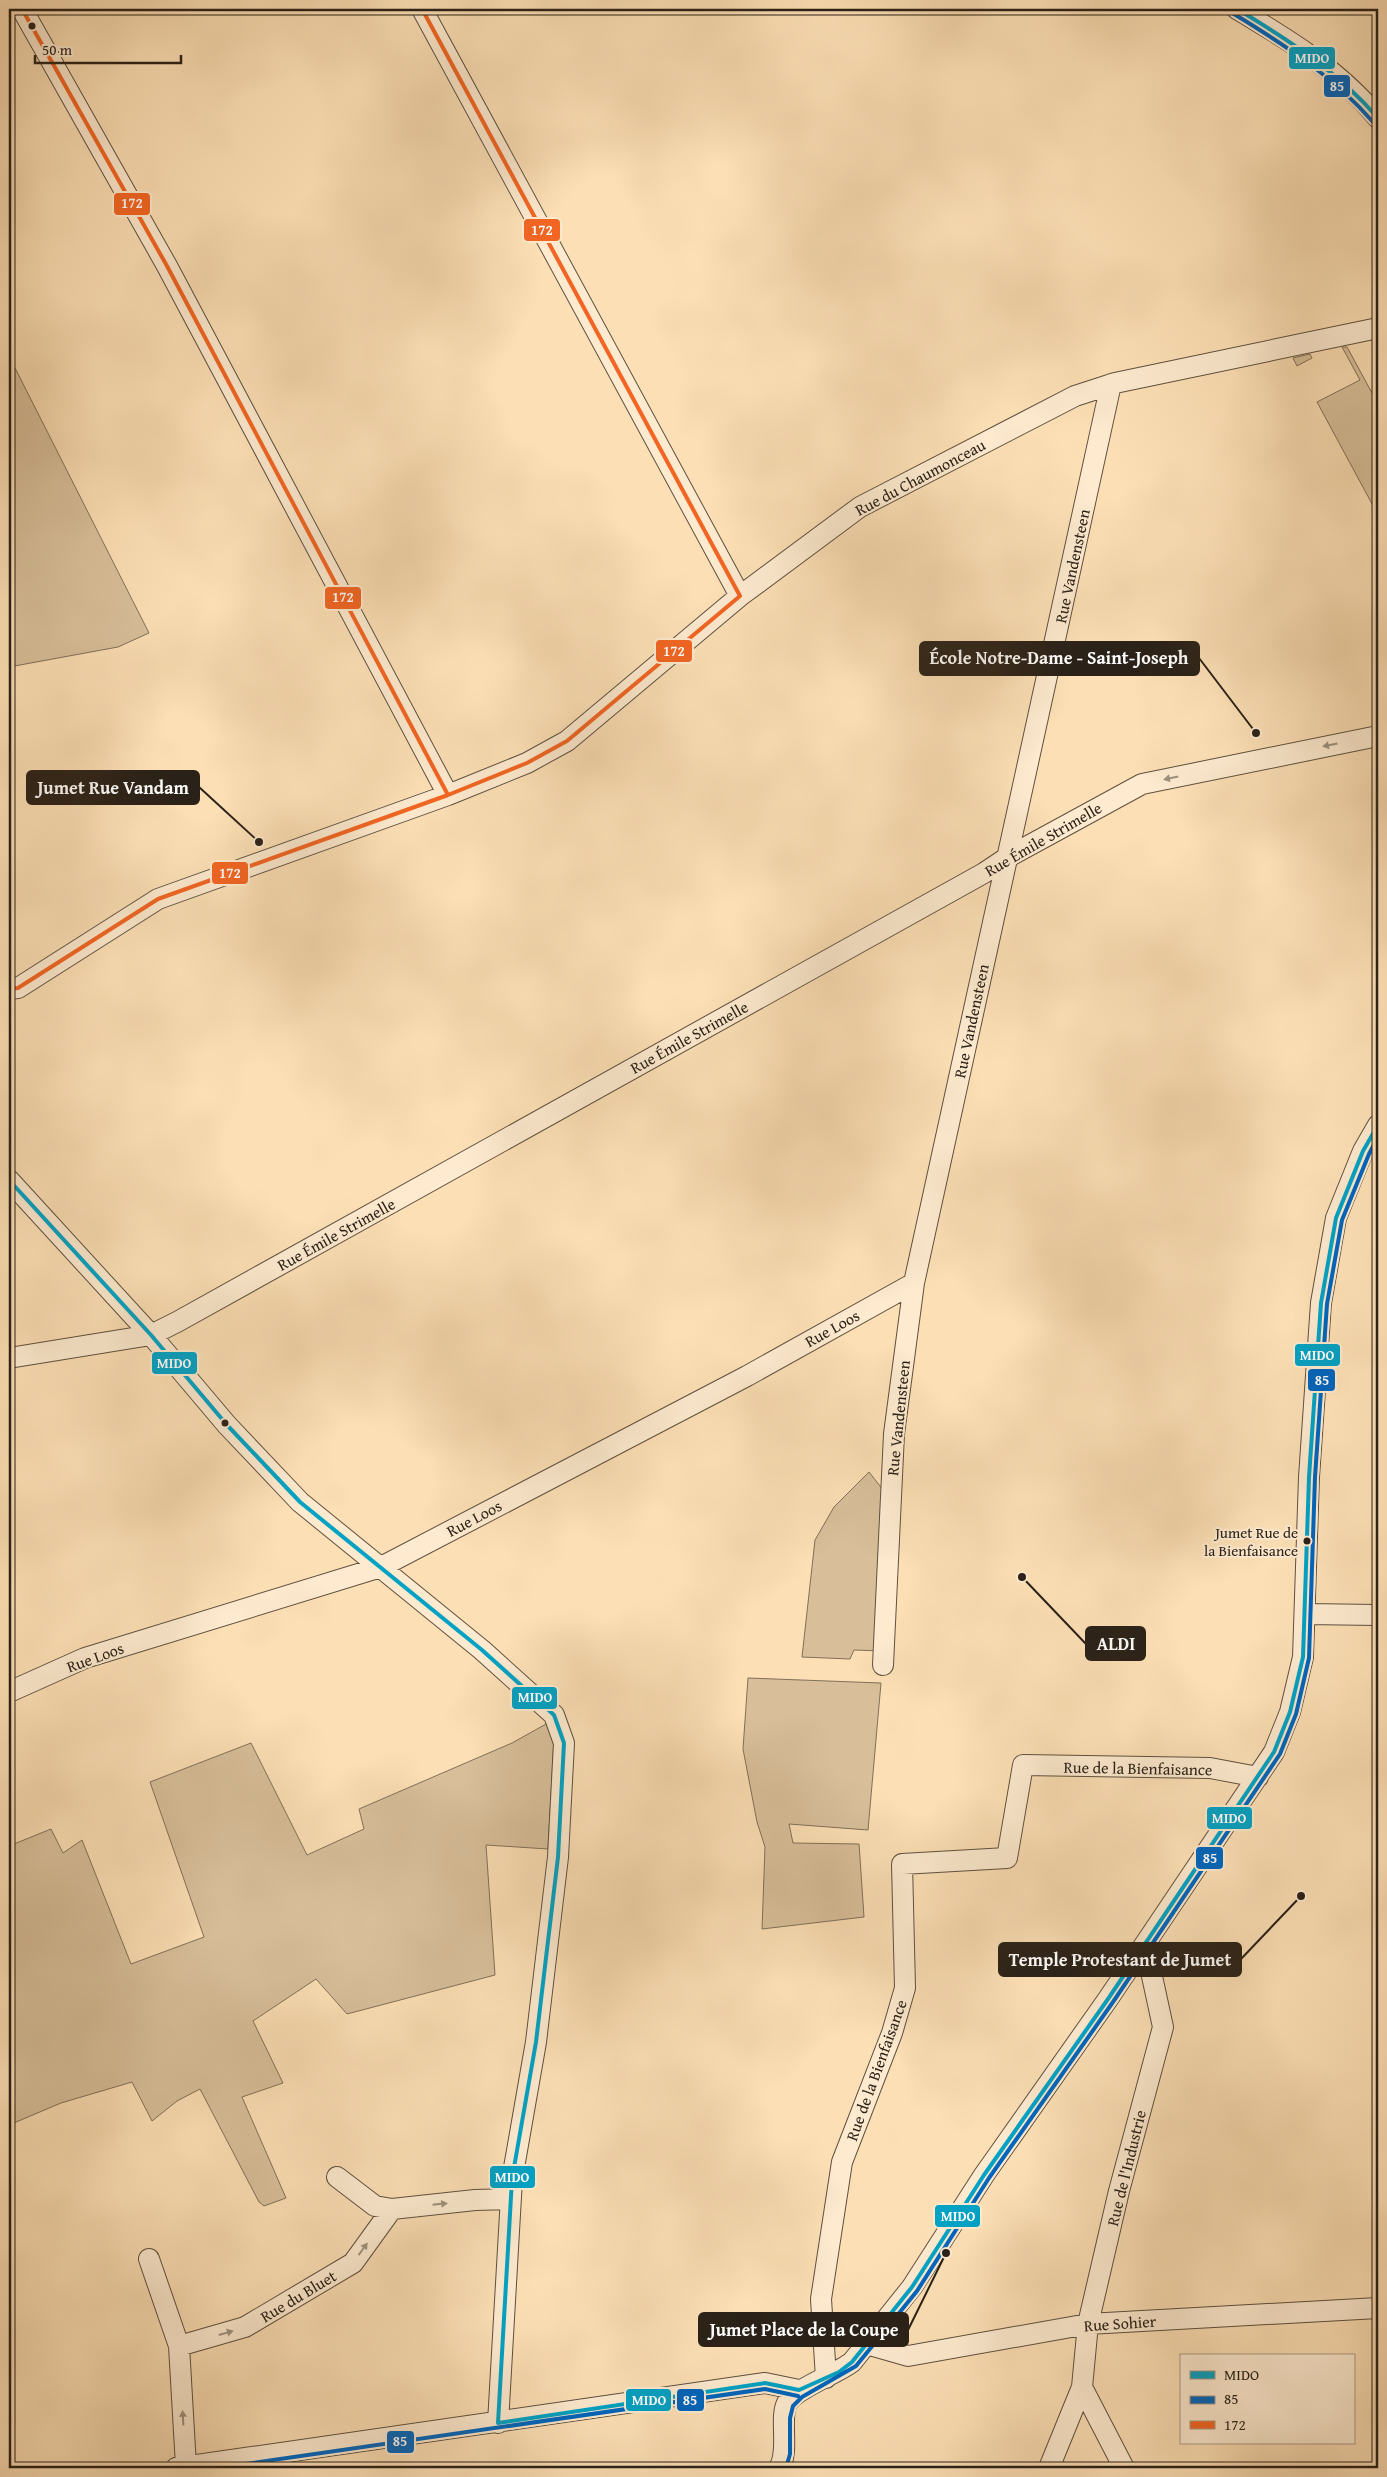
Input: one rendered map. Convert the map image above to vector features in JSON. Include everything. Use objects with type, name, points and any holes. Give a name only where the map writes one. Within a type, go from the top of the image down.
[{"type":"street","points":[[22,9],[167,266],[448,795]]},
{"type":"street","points":[[422,9],[740,596]]},
{"type":"street","points":[[1237,9],[1327,67],[1351,88],[1378,118]]},
{"type":"street","name":"Rue du Chaumonceau","points":[[9,988],[18,988],[158,899],[448,795],[527,763],[567,741],[740,596],[860,506],[1075,396],[1112,384],[1378,328]]},
{"type":"street","name":"Rue Vandensteen","points":[[883,1665],[894,1434],[914,1283],[1112,384]]},
{"type":"street","name":"Rue Émile Strimelle","points":[[9,1358],[151,1335],[1142,784],[1378,736]]},
{"type":"street","points":[[778,2468],[783,2456],[786,2404],[799,2390],[826,2378],[852,2362],[912,2286],[984,2175],[1140,1953],[1274,1752],[1290,1712],[1303,1658],[1309,1477],[1321,1302],[1336,1218],[1363,1151],[1378,1125]]},
{"type":"street","points":[[9,1180],[151,1335],[227,1425],[300,1502],[482,1650],[554,1715],[564,1743],[558,1858],[536,2042],[512,2178],[498,2423]]},
{"type":"street","name":"Rue Loos","points":[[9,1692],[85,1658],[381,1567],[738,1380],[914,1283]]},
{"type":"street","points":[[1305,1614],[1378,1615]]},
{"type":"street","name":"Rue de la Bienfaisance","points":[[826,2378],[821,2299],[842,2162],[892,2033],[905,1988],[902,1864],[1007,1858],[1023,1765],[1210,1768],[1258,1777]]},
{"type":"street","name":"Rue de l'Industrie","points":[[1049,2468],[1082,2387],[1088,2324],[1119,2191],[1163,2027],[1150,1967],[1140,1953]]},
{"type":"street","points":[[337,2177],[375,2206],[392,2210],[475,2200],[511,2199]]},
{"type":"street","name":"Rue du Bluet","points":[[179,2346],[245,2327],[353,2263],[392,2210]]},
{"type":"street","points":[[149,2259],[179,2346],[181,2467],[498,2423],[765,2383],[799,2390]]},
{"type":"street","name":"Rue Sohier","points":[[866,2344],[908,2356],[1088,2324],[1378,2308]]},
{"type":"street","points":[[1082,2387],[1124,2468]]},
{"type":"shaded area","points":[[1342,347],[1347,347],[1378,404],[1378,515],[1317,402],[1360,380]]},
{"type":"shaded area","points":[[1310,354],[1312,358],[1297,366],[1293,358]]},
{"type":"shaded area","points":[[9,356],[149,633],[118,647],[9,667]]},
{"type":"shaded area","points":[[869,1472],[891,1500],[883,1651],[854,1650],[850,1659],[802,1657],[815,1540],[834,1507]]},
{"type":"shaded area","points":[[748,1678],[881,1683],[868,1830],[789,1824],[793,1843],[859,1844],[864,1917],[762,1929],[765,1847],[757,1822],[743,1749]]},
{"type":"shaded area","points":[[555,1719],[548,1849],[486,1845],[495,1975],[347,2014],[316,1979],[253,2021],[283,2083],[242,2097],[286,2198],[264,2206],[259,2202],[200,2089],[177,2101],[152,2121],[132,2082],[61,2103],[9,2125],[9,1904],[15,1902],[9,1891],[9,1846],[51,1829],[63,1853],[82,1840],[131,1964],[204,1937],[150,1782],[251,1743],[307,1855],[364,1829],[359,1809],[512,1743]]},
{"type":"transit line","name":"172","points":[[22,9],[167,266],[448,795]]},
{"type":"transit line","name":"172","points":[[9,989],[18,988],[158,899],[448,795],[527,763],[567,741],[740,596],[422,9]]},
{"type":"transit line","name":"MIDO","points":[[1237,9],[1330,71],[1363,101],[1378,118]]},
{"type":"transit line","name":"85","points":[[1234,14],[1272,38],[1325,76],[1342,90],[1373,122]]},
{"type":"transit line","name":"MIDO","points":[[799,2390],[839,2372],[852,2362],[912,2287],[984,2175],[1108,1999],[1274,1752],[1290,1712],[1303,1657],[1309,1477],[1321,1303],[1336,1218],[1363,1151],[1378,1125]]},
{"type":"transit line","name":"85","points":[[786,2468],[790,2454],[790,2418],[793,2406],[802,2397],[856,2366],[917,2291],[989,2178],[1113,2002],[1280,1754],[1296,1714],[1309,1658],[1315,1477],[1327,1304],[1342,1220],[1378,1137]]},
{"type":"transit line","name":"MIDO","points":[[9,1180],[151,1335],[227,1425],[300,1502],[482,1650],[554,1715],[564,1743],[558,1857],[536,2042],[512,2179],[498,2423]]},
{"type":"transit line","name":"MIDO","points":[[498,2423],[765,2383],[799,2390]]},
{"type":"transit line","name":"85","points":[[218,2468],[765,2389],[798,2396]]},
{"type":"place","name":"École Notre-Dame - Saint-Joseph","points":[[1256,733]]},
{"type":"place","name":"Jumet Rue Vandam","points":[[259,842]]},
{"type":"place","name":"Jumet Rue de la Bienfaisance","points":[[1307,1541]]},
{"type":"place","name":"ALDI","points":[[1022,1577]]},
{"type":"place","name":"Temple Protestant de Jumet","points":[[1301,1896]]},
{"type":"place","name":"Jumet Place de la Coupe","points":[[946,2253]]}]
